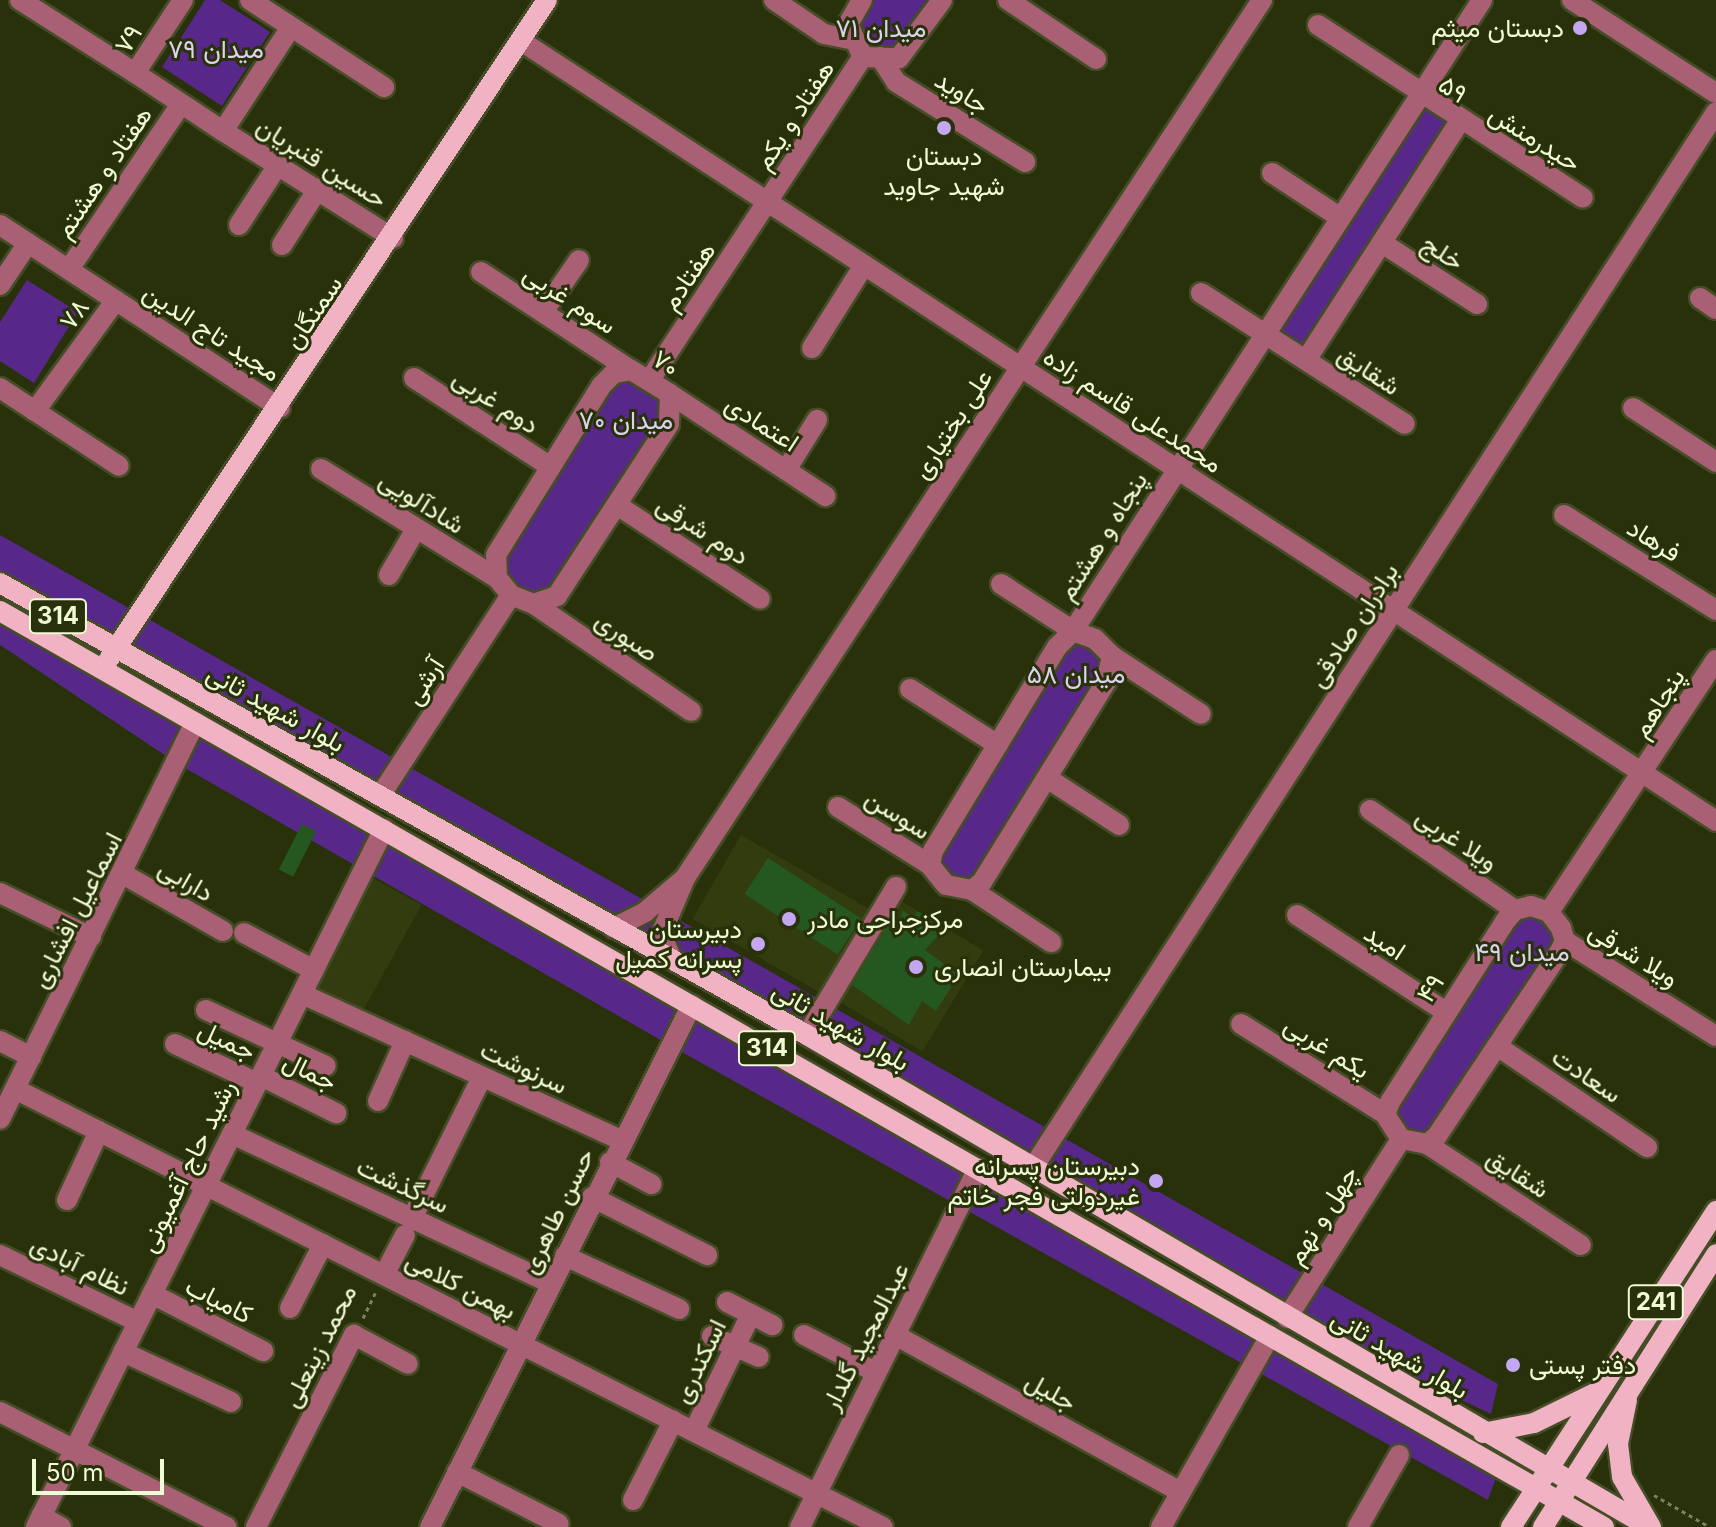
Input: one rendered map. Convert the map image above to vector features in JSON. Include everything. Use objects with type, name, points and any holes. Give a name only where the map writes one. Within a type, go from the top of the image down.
[{"type":"main road","name":"سمنگان","points":[[102,669],[280,408],[547,0]]},
{"type":"main road","name":"بلوار شهید ثانی","points":[[0,583],[807,1035],[1483,1433],[1650,1527]]},
{"type":"main road","name":"بلوار شهید ثانی","points":[[0,611],[1604,1527]]},
{"type":"main road","points":[[195,722],[206,699]]},
{"type":"main road","points":[[692,1005],[706,979]]},
{"type":"main road","name":"241","points":[[1511,1527],[1533,1486],[1716,1211]]},
{"type":"main road","name":"241","points":[[1543,1527],[1568,1481],[1716,1254]]},
{"type":"main road","points":[[1632,1381],[1618,1444],[1622,1477],[1650,1527]]},
{"type":"main road","points":[[1483,1433],[1534,1423],[1595,1393]]},
{"type":"street","points":[[20,0],[135,73]]},
{"type":"street","name":"۷۹","points":[[183,0],[135,73],[223,131]]},
{"type":"street","points":[[250,0],[384,87]]},
{"type":"street","points":[[774,0],[824,34],[866,51],[899,58],[942,0]]},
{"type":"street","points":[[862,0],[848,24],[866,51]]},
{"type":"street","points":[[1008,0],[1096,59]]},
{"type":"street","name":"علی بختیاری","points":[[685,878],[1262,0]]},
{"type":"street","points":[[1318,25],[1420,95],[1482,0]]},
{"type":"street","points":[[1572,0],[1716,93]]},
{"type":"street","points":[[223,131],[291,27]]},
{"type":"street","name":"محمدعلی قاسم زاده","points":[[521,41],[1716,821]]},
{"type":"street","name":"جاوید","points":[[866,51],[896,82],[1025,162]]},
{"type":"street","name":"هفتاد و یکم","points":[[768,203],[866,51]]},
{"type":"street","name":"۵۹","points":[[1266,334],[1420,95],[1460,121],[1306,360]]},
{"type":"street","name":"هفتاد و هشتم","points":[[69,269],[181,104]]},
{"type":"street","name":"برادران صادقی","points":[[1034,1166],[1716,112]]},
{"type":"street","name":"حیدرمنش","points":[[1460,121],[1583,198]]},
{"type":"street","name":"حسین قنبریان","points":[[223,131],[393,238]]},
{"type":"street","points":[[239,225],[278,165]]},
{"type":"street","points":[[1272,173],[1341,218]]},
{"type":"street","points":[[282,245],[318,189]]},
{"type":"street","name":"هفتادم","points":[[651,378],[768,203]]},
{"type":"street","points":[[0,225],[28,243],[0,285]]},
{"type":"street","name":"۷۸","points":[[28,243],[116,300],[35,411]]},
{"type":"street","name":"خلج","points":[[1382,243],[1477,304]]},
{"type":"street","points":[[543,312],[579,260]]},
{"type":"street","points":[[812,348],[864,265]]},
{"type":"street","name":"سوم غربی","points":[[481,272],[631,370]]},
{"type":"street","points":[[1201,293],[1306,360]]},
{"type":"street","name":"مجید تاج الدین","points":[[116,300],[280,408]]},
{"type":"street","name":"پنجاه و هشتم","points":[[1073,631],[1175,469],[1266,334]]},
{"type":"street","name":"شقایق","points":[[1306,360],[1405,424]]},
{"type":"street","name":"۷۰","points":[[497,578],[496,555],[601,386],[614,373],[631,370],[651,378],[670,394],[669,424],[557,596],[534,604]]},
{"type":"street","name":"دوم غربی","points":[[414,378],[551,467]]},
{"type":"street","points":[[0,388],[119,466]]},
{"type":"street","name":"اعتمادی","points":[[670,394],[825,496]]},
{"type":"street","points":[[1633,408],[1716,462]]},
{"type":"street","points":[[786,470],[817,420]]},
{"type":"street","name":"شادآلویی","points":[[321,469],[497,578]]},
{"type":"street","name":"دوم شرقی","points":[[617,505],[760,599]]},
{"type":"street","name":"فرهاد","points":[[1564,515],[1716,610]]},
{"type":"street","points":[[389,575],[416,529]]},
{"type":"street","points":[[497,578],[511,595],[534,604]]},
{"type":"street","points":[[1001,584],[1073,631],[1095,639],[1112,656],[1201,714]]},
{"type":"street","name":"آرشی","points":[[380,796],[511,595]]},
{"type":"street","name":"صبوری","points":[[534,604],[691,711]]},
{"type":"street","points":[[1051,942],[972,890],[946,885],[930,865],[933,851],[1057,647],[1073,631]]},
{"type":"street","points":[[972,890],[1106,682],[1112,656]]},
{"type":"street","name":"پنجاهم","points":[[1644,774],[1716,660]]},
{"type":"street","points":[[910,689],[998,745]]},
{"type":"street","name":"اسماعیل افشاری","points":[[0,1119],[195,722]]},
{"type":"street","points":[[1549,912],[1644,774]]},
{"type":"street","points":[[1047,778],[1119,825]]},
{"type":"street","name":"سوسن","points":[[838,807],[930,865]]},
{"type":"street","name":"ویلا غربی","points":[[1370,810],[1515,910]]},
{"type":"street","name":"رشید حاج آغمیونی","points":[[39,1522],[384,829]]},
{"type":"street","name":"دارابی","points":[[123,874],[223,931]]},
{"type":"street","points":[[614,928],[645,912],[685,878]]},
{"type":"street","points":[[672,960],[661,934],[685,878]]},
{"type":"street","points":[[807,1035],[896,887]]},
{"type":"street","points":[[0,893],[91,937]]},
{"type":"street","points":[[1385,1114],[1401,1139],[1427,1144],[1497,1046],[1565,941],[1549,912],[1531,906],[1515,910]]},
{"type":"street","name":"۴۹","points":[[1385,1114],[1446,1012],[1515,910]]},
{"type":"street","name":"امید","points":[[1297,915],[1446,1012]]},
{"type":"street","points":[[244,933],[314,970]]},
{"type":"street","name":"ویلا شرقی","points":[[1565,941],[1716,1036]]},
{"type":"street","name":"سرنوشت","points":[[302,994],[621,1140]]},
{"type":"street","name":"حسن طاهری","points":[[437,1524],[457,1472],[552,1284],[592,1197],[692,1005]]},
{"type":"street","points":[[206,1010],[326,1066]]},
{"type":"street","name":"یکم غربی","points":[[1241,1024],[1385,1114]]},
{"type":"street","points":[[0,1041],[31,1057]]},
{"type":"street","points":[[378,1101],[405,1041]]},
{"type":"street","name":"جمیل","points":[[175,1044],[259,1080]]},
{"type":"street","name":"سعادت","points":[[1497,1046],[1647,1147]]},
{"type":"street","points":[[384,1275],[482,1077]]},
{"type":"street","name":"جمال","points":[[259,1080],[336,1113]]},
{"type":"street","name":"بهمن کلامی","points":[[15,1089],[883,1527]]},
{"type":"street","points":[[67,1200],[99,1131]]},
{"type":"street","name":"سرگذشت","points":[[232,1134],[408,1226],[552,1284]]},
{"type":"street","name":"چهل و نهم","points":[[1287,1318],[1401,1139]]},
{"type":"street","name":"شقایق","points":[[1427,1144],[1581,1245]]},
{"type":"street","points":[[610,1162],[651,1184]]},
{"type":"street","name":"عبدالمجید گلدار","points":[[800,1527],[978,1169]]},
{"type":"street","points":[[592,1197],[707,1255]]},
{"type":"street","points":[[290,1308],[323,1244]]},
{"type":"street","name":"نظام آبادی","points":[[0,1255],[138,1322]]},
{"type":"street","points":[[565,1256],[679,1309]]},
{"type":"street","name":"کامیاب","points":[[152,1294],[263,1351]]},
{"type":"street","points":[[727,1302],[772,1325]]},
{"type":"street","name":"اسکندری","points":[[694,1431],[751,1314]]},
{"type":"street","points":[[354,1335],[408,1364]]},
{"type":"street","name":"محمد زینعلی","points":[[256,1527],[354,1335]]},
{"type":"street","points":[[804,1335],[875,1372]]},
{"type":"street","name":"جلیل","points":[[895,1335],[1181,1492]]},
{"type":"street","points":[[712,1336],[759,1357]]},
{"type":"street","points":[[1161,1527],[1270,1336]]},
{"type":"street","points":[[123,1352],[231,1402]]},
{"type":"street","points":[[0,1412],[227,1527]]},
{"type":"street","points":[[633,1500],[673,1421]]},
{"type":"street","points":[[1358,1527],[1399,1455]]},
{"type":"street","points":[[457,1472],[559,1524]]},
{"type":"street","points":[[39,1522],[61,1527]]},
{"type":"path","name":"محمد زینعلی","points":[[354,1335],[384,1275]]},
{"type":"path","points":[[1622,1477],[1710,1527]]},
{"type":"shaded area","name":"مرکزجراحی مادر","points":[[741,835],[878,914],[829,998],[692,919]]},
{"type":"shaded area","points":[[362,872],[421,905],[356,1024],[296,991]]},
{"type":"shaded area","name":"بیمارستان انصاری","points":[[901,901],[983,950],[923,1052],[840,1002]]},
{"type":"green space","name":"میدان ۷۹","points":[[205,0],[220,0],[270,32],[222,106],[162,67]]},
{"type":"green space","name":"میدان ۷۱","points":[[862,0],[942,0],[899,58],[863,57],[854,40]]},
{"type":"green space","points":[[1420,95],[1460,121],[1306,359],[1265,333]]},
{"type":"green space","points":[[27,280],[78,312],[34,383],[0,361],[0,322]]},
{"type":"green space","name":"میدان ۷۰","points":[[631,370],[673,407],[557,596],[511,595],[496,555],[601,386]]},
{"type":"green space","points":[[0,535],[1498,1384],[1491,1414],[1287,1318],[0,583]]},
{"type":"green space","points":[[0,611],[1500,1467],[1488,1500],[671,1046],[178,764],[0,645]]},
{"type":"green space","name":"میدان ۵۸","points":[[1073,631],[1112,656],[982,882],[959,890],[933,851]]},
{"type":"green space","name":"میدان ۴۹","points":[[1531,906],[1565,941],[1437,1136],[1401,1139],[1390,1101],[1507,918]]},
{"type":"building","points":[[302,824],[316,831],[293,877],[279,869]]},
{"type":"building","points":[[768,858],[861,918],[838,955],[745,894]]},
{"type":"building","points":[[903,910],[913,918],[917,911],[945,928],[925,950],[959,975],[936,1011],[922,1001],[909,1025],[852,985],[894,915],[900,921]]},
{"type":"place","name":"دبستان میثم","points":[[1580,28]]},
{"type":"place","name":"دبستان شهید جاوید","points":[[944,128]]},
{"type":"place","name":"مرکزجراحی مادر","points":[[789,919]]},
{"type":"place","name":"دبیرستان پسرانه کمیل","points":[[758,944]]},
{"type":"place","name":"بیمارستان انصاری","points":[[916,967]]},
{"type":"place","name":"دبیرستان پسرانه غیردولتی فجر خاتم","points":[[1156,1181]]},
{"type":"place","name":"دفتر پستی","points":[[1513,1365]]}]
